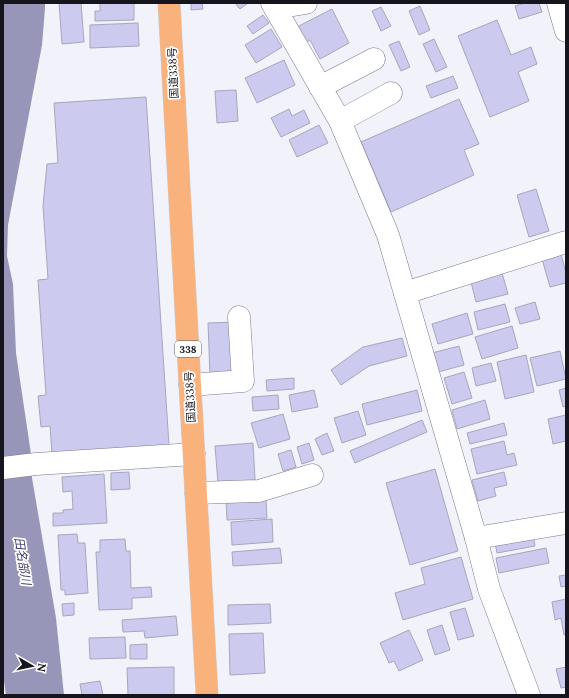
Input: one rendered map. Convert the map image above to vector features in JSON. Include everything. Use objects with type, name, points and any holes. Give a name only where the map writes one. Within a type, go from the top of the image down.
[{"type":"highway","name":"国道338号","points":[[169,3],[207,695]]},
{"type":"street","points":[[306,3],[273,5],[340,121],[388,236],[476,538],[489,589],[529,695]]},
{"type":"street","points":[[558,3],[566,31]]},
{"type":"street","points":[[320,87],[374,59]]},
{"type":"street","points":[[340,121],[391,93]]},
{"type":"street","points":[[405,293],[566,242]]},
{"type":"street","points":[[190,385],[243,381],[239,317]]},
{"type":"street","points":[[3,468],[36,464],[194,454]]},
{"type":"street","points":[[196,493],[258,491],[312,475]]},
{"type":"street","points":[[476,538],[566,523]]},
{"type":"water","name":"田名部川","points":[[3,3],[45,3],[42,45],[8,225],[7,256],[13,284],[16,353],[31,454],[32,478],[56,618],[64,695],[6,695],[3,674]]},
{"type":"building","points":[[59,3],[81,3],[84,42],[62,44]]},
{"type":"building","points":[[100,3],[134,3],[134,20],[95,21],[95,11],[100,11]]},
{"type":"building","points":[[191,3],[202,3],[203,9],[191,10]]},
{"type":"building","points":[[235,3],[248,3],[240,9]]},
{"type":"building","points":[[525,3],[539,3],[542,12],[519,19],[515,6]]},
{"type":"building","points":[[420,6],[430,30],[419,35],[409,11]]},
{"type":"building","points":[[381,7],[391,26],[381,31],[372,11]]},
{"type":"building","points":[[332,9],[349,43],[320,59],[310,40],[305,43],[297,27]]},
{"type":"building","points":[[263,15],[269,23],[253,34],[247,26]]},
{"type":"building","points":[[497,20],[511,55],[531,47],[537,64],[518,72],[529,101],[490,117],[458,36]]},
{"type":"building","points":[[138,23],[139,46],[90,48],[90,25]]},
{"type":"building","points":[[271,29],[282,47],[256,63],[245,45]]},
{"type":"building","points":[[434,39],[447,67],[436,72],[423,44]]},
{"type":"building","points":[[399,41],[410,67],[401,71],[389,45]]},
{"type":"building","points":[[284,60],[295,85],[257,103],[245,78]]},
{"type":"building","points":[[453,76],[458,88],[431,98],[426,86]]},
{"type":"building","points":[[236,90],[238,121],[217,123],[215,91]]},
{"type":"building","points":[[146,97],[169,445],[52,453],[50,426],[41,427],[38,396],[46,395],[38,280],[48,279],[43,206],[47,164],[58,163],[54,103]]},
{"type":"building","points":[[459,99],[479,144],[464,150],[474,175],[391,212],[361,142]]},
{"type":"building","points":[[289,109],[292,116],[304,110],[310,123],[281,137],[271,118]]},
{"type":"building","points":[[319,125],[328,143],[297,157],[289,140]]},
{"type":"building","points":[[536,189],[549,231],[529,237],[517,195]]},
{"type":"building","points":[[561,254],[566,273],[566,283],[550,287],[542,259]]},
{"type":"building","points":[[502,273],[508,294],[476,302],[471,282]]},
{"type":"building","points":[[535,302],[540,319],[520,324],[515,308]]},
{"type":"building","points":[[505,304],[510,322],[478,330],[474,312]]},
{"type":"building","points":[[467,313],[473,334],[438,344],[432,324]]},
{"type":"building","points":[[237,322],[231,379],[210,376],[208,323]]},
{"type":"building","points":[[512,326],[518,348],[482,359],[475,337]]},
{"type":"building","points":[[402,338],[407,356],[369,366],[341,385],[331,370],[363,347]]},
{"type":"building","points":[[459,346],[464,365],[438,372],[432,353]]},
{"type":"building","points":[[560,351],[566,379],[537,386],[530,358]]},
{"type":"building","points":[[526,355],[534,392],[505,399],[497,362]]},
{"type":"building","points":[[491,363],[496,381],[476,386],[472,368]]},
{"type":"building","points":[[464,372],[472,398],[452,404],[444,378]]},
{"type":"building","points":[[294,378],[294,389],[267,391],[266,380]]},
{"type":"building","points":[[566,388],[566,406],[563,407],[559,390]]},
{"type":"building","points":[[314,390],[318,407],[292,412],[289,395]]},
{"type":"building","points":[[417,390],[422,411],[367,425],[362,404]]},
{"type":"building","points":[[278,395],[279,409],[253,411],[252,397]]},
{"type":"building","points":[[485,400],[490,419],[457,429],[452,410]]},
{"type":"building","points":[[358,411],[366,435],[342,443],[334,418]]},
{"type":"building","points":[[283,414],[290,439],[259,448],[251,423]]},
{"type":"building","points":[[566,415],[566,441],[553,444],[548,419]]},
{"type":"building","points":[[422,420],[427,432],[355,463],[350,451]]},
{"type":"building","points":[[504,423],[507,435],[470,444],[467,433]]},
{"type":"building","points":[[327,433],[334,451],[322,455],[315,439]]},
{"type":"building","points":[[504,441],[507,455],[514,453],[517,465],[477,474],[471,449]]},
{"type":"building","points":[[253,443],[255,480],[218,483],[215,446]]},
{"type":"building","points":[[309,443],[314,460],[302,464],[297,447]]},
{"type":"building","points":[[291,450],[296,467],[283,471],[278,454]]},
{"type":"building","points":[[435,469],[458,551],[410,565],[386,483]]},
{"type":"building","points":[[129,472],[130,489],[111,490],[111,473]]},
{"type":"building","points":[[504,472],[507,485],[494,488],[496,496],[478,501],[472,480]]},
{"type":"building","points":[[104,474],[107,523],[53,526],[53,513],[63,513],[63,510],[73,509],[72,491],[63,492],[62,477]]},
{"type":"building","points":[[266,499],[267,518],[227,520],[226,501]]},
{"type":"building","points":[[272,519],[273,542],[232,545],[231,522]]},
{"type":"building","points":[[77,534],[78,543],[85,543],[88,593],[65,595],[65,590],[61,590],[58,535]]},
{"type":"building","points":[[533,535],[535,546],[497,553],[495,542]]},
{"type":"building","points":[[125,539],[126,551],[130,551],[131,588],[151,587],[152,597],[132,598],[132,609],[99,610],[96,552],[100,552],[100,540]]},
{"type":"building","points":[[280,548],[282,563],[233,566],[232,552]]},
{"type":"building","points":[[546,548],[549,563],[499,573],[496,558]]},
{"type":"building","points":[[461,557],[473,599],[403,620],[395,593],[425,584],[421,568]]},
{"type":"building","points":[[566,575],[566,586],[561,587],[559,576]]},
{"type":"building","points":[[566,599],[566,634],[564,635],[561,618],[555,620],[552,602]]},
{"type":"building","points":[[74,603],[74,615],[63,616],[62,604]]},
{"type":"building","points":[[270,604],[271,623],[228,625],[228,605]]},
{"type":"building","points":[[465,608],[474,636],[458,640],[450,612]]},
{"type":"building","points":[[176,616],[178,635],[145,638],[144,631],[123,632],[122,620]]},
{"type":"building","points":[[442,625],[450,650],[435,655],[427,630]]},
{"type":"building","points":[[409,630],[423,660],[399,671],[394,661],[389,663],[380,643]]},
{"type":"building","points":[[263,633],[265,673],[230,675],[229,634]]},
{"type":"building","points":[[125,637],[126,658],[90,659],[89,638]]},
{"type":"building","points":[[147,644],[147,659],[130,659],[130,645]]},
{"type":"building","points":[[174,667],[174,695],[128,695],[127,668]]},
{"type":"building","points":[[566,667],[566,687],[561,688],[556,669]]},
{"type":"building","points":[[100,681],[103,695],[82,695],[80,684]]}]
